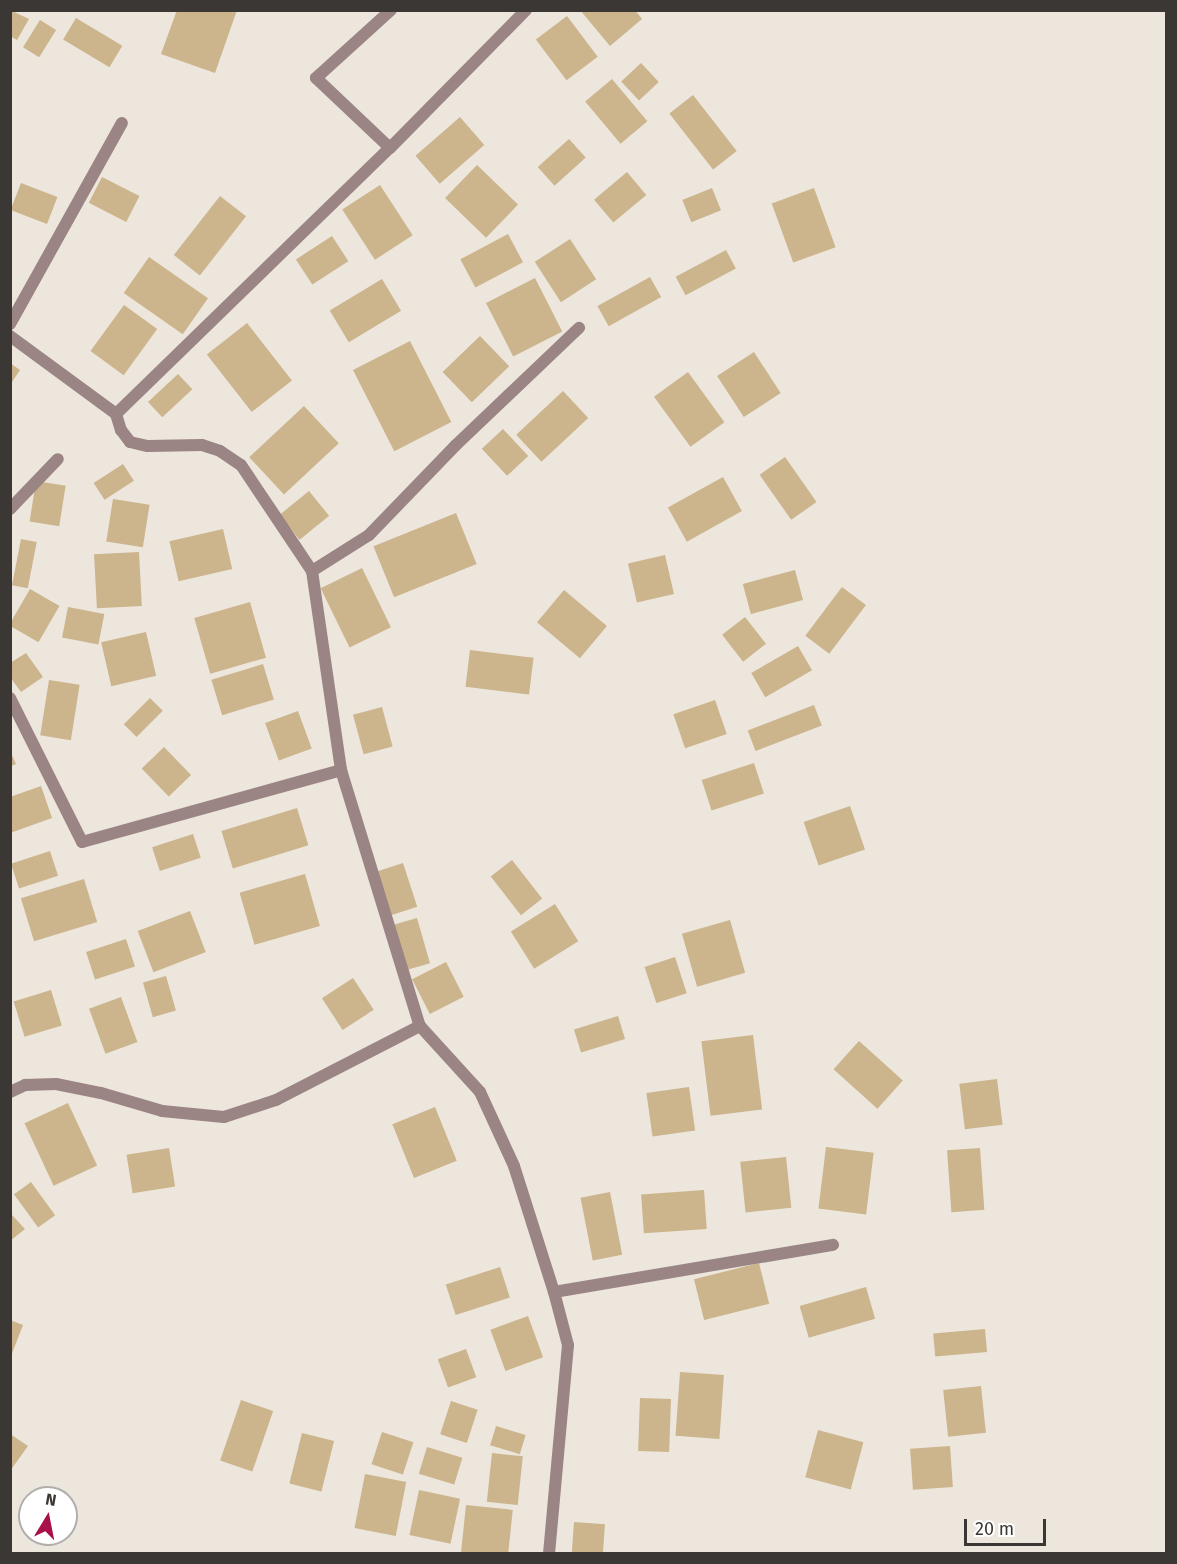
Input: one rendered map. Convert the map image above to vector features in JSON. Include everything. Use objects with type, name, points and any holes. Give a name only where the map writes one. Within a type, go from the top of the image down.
[{"type":"street","points":[[390,148],[316,78],[391,10]]},
{"type":"street","points":[[116,414],[390,148],[526,10]]},
{"type":"street","points":[[10,324],[122,123]]},
{"type":"street","points":[[312,572],[369,535],[456,445],[579,328]]},
{"type":"street","points":[[10,336],[116,414],[121,430],[130,442],[148,446],[202,445],[220,451],[241,465],[312,572],[341,770],[420,1026],[480,1092],[514,1166],[554,1292],[568,1345],[549,1554]]},
{"type":"street","points":[[10,509],[58,459]]},
{"type":"street","points":[[10,698],[82,842],[341,770]]},
{"type":"street","points":[[10,1092],[25,1085],[56,1084],[101,1093],[162,1111],[224,1117],[276,1100],[420,1026]]},
{"type":"street","points":[[554,1292],[833,1245]]},
{"type":"building","points":[[10,10],[29,19],[17,40],[10,36]]},
{"type":"building","points":[[177,10],[237,10],[215,73],[161,54]]},
{"type":"building","points":[[580,10],[635,10],[642,19],[610,46]]},
{"type":"building","points":[[567,16],[598,57],[567,80],[536,39]]},
{"type":"building","points":[[76,18],[122,46],[109,67],[63,39]]},
{"type":"building","points":[[40,20],[56,30],[39,57],[23,47]]},
{"type":"building","points":[[641,63],[659,82],[639,100],[621,81]]},
{"type":"building","points":[[612,79],[647,121],[621,144],[585,101]]},
{"type":"building","points":[[693,95],[737,151],[713,169],[669,113]]},
{"type":"building","points":[[460,117],[484,145],[440,184],[415,156]]},
{"type":"building","points":[[569,139],[586,158],[555,186],[538,167]]},
{"type":"building","points":[[477,165],[518,205],[486,238],[445,198]]},
{"type":"building","points":[[627,172],[646,195],[613,223],[594,200]]},
{"type":"building","points":[[102,177],[139,196],[126,222],[89,203]]},
{"type":"building","points":[[21,183],[57,197],[47,224],[11,210]]},
{"type":"building","points":[[380,185],[413,235],[375,260],[342,210]]},
{"type":"building","points":[[712,188],[721,210],[691,222],[682,200]]},
{"type":"building","points":[[814,188],[836,247],[793,263],[772,203]]},
{"type":"building","points":[[220,196],[246,216],[200,275],[174,255]]},
{"type":"building","points":[[508,234],[523,262],[475,288],[460,259]]},
{"type":"building","points":[[332,236],[348,261],[312,285],[296,259]]},
{"type":"building","points":[[570,239],[596,279],[561,302],[535,262]]},
{"type":"building","points":[[726,250],[736,269],[686,295],[676,277]]},
{"type":"building","points":[[149,257],[208,298],[183,334],[124,293]]},
{"type":"building","points":[[650,277],[661,297],[609,326],[598,306]]},
{"type":"building","points":[[535,278],[562,331],[513,356],[486,303]]},
{"type":"building","points":[[382,279],[401,311],[349,342],[330,310]]},
{"type":"building","points":[[124,305],[157,329],[124,375],[90,351]]},
{"type":"building","points":[[247,323],[292,381],[252,412],[207,354]]},
{"type":"building","points":[[480,336],[509,366],[472,402],[443,372]]},
{"type":"building","points":[[410,341],[451,422],[394,451],[353,370]]},
{"type":"building","points":[[754,352],[781,393],[744,417],[717,376]]},
{"type":"building","points":[[10,363],[20,370],[10,385]]},
{"type":"building","points":[[688,372],[724,422],[690,447],[654,397]]},
{"type":"building","points":[[178,374],[192,389],[162,417],[148,402]]},
{"type":"building","points":[[563,391],[588,418],[541,462],[516,435]]},
{"type":"building","points":[[304,406],[339,443],[284,494],[249,457]]},
{"type":"building","points":[[503,429],[528,456],[507,476],[482,449]]},
{"type":"building","points":[[785,457],[817,502],[791,520],[760,475]]},
{"type":"building","points":[[123,464],[134,481],[105,500],[94,483]]},
{"type":"building","points":[[723,477],[742,511],[687,542],[668,508]]},
{"type":"building","points":[[36,481],[66,486],[59,526],[30,521]]},
{"type":"building","points":[[309,491],[329,516],[300,540],[279,515]]},
{"type":"building","points":[[113,499],[150,505],[143,547],[106,541]]},
{"type":"building","points":[[456,513],[477,564],[394,597],[373,546]]},
{"type":"building","points":[[223,529],[232,569],[179,581],[169,541]]},
{"type":"building","points":[[21,539],[37,542],[28,588],[12,585]]},
{"type":"building","points":[[139,552],[142,606],[97,608],[94,554]]},
{"type":"building","points":[[665,555],[674,594],[637,603],[628,564]]},
{"type":"building","points":[[362,568],[391,627],[350,647],[321,588]]},
{"type":"building","points":[[795,570],[803,600],[751,614],[743,584]]},
{"type":"building","points":[[842,587],[866,605],[829,654],[805,636]]},
{"type":"building","points":[[30,589],[59,606],[38,642],[10,626]]},
{"type":"building","points":[[564,590],[607,626],[580,658],[537,622]]},
{"type":"building","points":[[250,602],[266,658],[210,674],[194,618]]},
{"type":"building","points":[[68,607],[104,614],[98,644],[62,637]]},
{"type":"building","points":[[745,617],[766,644],[743,662],[722,635]]},
{"type":"building","points":[[146,632],[156,676],[111,686],[101,642]]},
{"type":"building","points":[[798,646],[812,670],[765,697],[751,673]]},
{"type":"building","points":[[470,650],[534,658],[529,695],[465,687]]},
{"type":"building","points":[[26,653],[43,677],[21,692],[10,677],[10,663]]},
{"type":"building","points":[[263,664],[274,699],[222,715],[211,680]]},
{"type":"building","points":[[49,680],[80,685],[71,740],[40,735]]},
{"type":"building","points":[[150,698],[163,711],[137,737],[124,724]]},
{"type":"building","points":[[715,700],[727,734],[685,748],[673,714]]},
{"type":"building","points":[[814,705],[822,726],[756,751],[748,730]]},
{"type":"building","points":[[382,707],[393,747],[364,754],[353,715]]},
{"type":"building","points":[[298,711],[312,749],[279,761],[265,723]]},
{"type":"building","points":[[164,747],[191,775],[169,797],[142,769]]},
{"type":"building","points":[[11,753],[16,764],[11,766]]},
{"type":"building","points":[[754,763],[764,793],[712,810],[702,780]]},
{"type":"building","points":[[41,786],[52,818],[10,833],[10,797]]},
{"type":"building","points":[[850,806],[865,849],[819,865],[804,822]]},
{"type":"building","points":[[297,808],[308,845],[233,868],[221,831]]},
{"type":"building","points":[[193,834],[201,858],[160,871],[152,847]]},
{"type":"building","points":[[50,851],[58,876],[19,888],[11,864]]},
{"type":"building","points":[[512,860],[542,899],[521,915],[491,877]]},
{"type":"building","points":[[403,863],[417,907],[385,917],[371,874]]},
{"type":"building","points":[[305,874],[320,926],[255,945],[240,893]]},
{"type":"building","points":[[84,879],[97,922],[34,941],[21,898]]},
{"type":"building","points":[[555,904],[578,941],[534,969],[511,932]]},
{"type":"building","points":[[190,911],[206,952],[153,972],[138,931]]},
{"type":"building","points":[[417,918],[430,963],[403,971],[390,926]]},
{"type":"building","points":[[730,920],[745,973],[697,987],[682,934]]},
{"type":"building","points":[[126,939],[135,967],[95,980],[86,952]]},
{"type":"building","points":[[675,957],[687,993],[656,1003],[645,967]]},
{"type":"building","points":[[446,962],[464,997],[430,1014],[412,979]]},
{"type":"building","points":[[166,976],[176,1011],[153,1017],[143,983]]},
{"type":"building","points":[[353,978],[374,1010],[343,1030],[322,998]]},
{"type":"building","points":[[51,990],[62,1025],[25,1037],[14,1001]]},
{"type":"building","points":[[121,997],[137,1042],[105,1054],[89,1009]]},
{"type":"building","points":[[618,1016],[625,1039],[581,1052],[574,1029]]},
{"type":"building","points":[[753,1035],[762,1109],[711,1116],[701,1041]]},
{"type":"building","points":[[859,1041],[903,1080],[877,1109],[834,1069]]},
{"type":"building","points":[[997,1079],[1003,1125],[965,1129],[959,1084]]},
{"type":"building","points":[[689,1087],[695,1131],[653,1137],[646,1093]]},
{"type":"building","points":[[68,1103],[97,1166],[54,1186],[24,1123]]},
{"type":"building","points":[[435,1107],[457,1161],[414,1178],[392,1124]]},
{"type":"building","points":[[826,1147],[874,1153],[866,1214],[818,1209]]},
{"type":"building","points":[[169,1148],[175,1187],[133,1193],[127,1155]]},
{"type":"building","points":[[980,1148],[984,1210],[951,1212],[947,1150]]},
{"type":"building","points":[[786,1157],[791,1208],[746,1213],[740,1162]]},
{"type":"building","points":[[31,1182],[55,1215],[38,1228],[14,1194]]},
{"type":"building","points":[[704,1190],[707,1229],[644,1233],[641,1194]]},
{"type":"building","points":[[610,1192],[622,1255],[593,1261],[581,1198]]},
{"type":"building","points":[[10,1213],[25,1229],[10,1241]]},
{"type":"building","points":[[759,1263],[769,1304],[704,1320],[694,1279]]},
{"type":"building","points":[[500,1267],[510,1297],[456,1315],[446,1285]]},
{"type":"building","points":[[866,1287],[875,1319],[809,1338],[800,1306]]},
{"type":"building","points":[[528,1316],[543,1357],[505,1371],[490,1330]]},
{"type":"building","points":[[10,1320],[23,1325],[11,1356],[10,1356]]},
{"type":"building","points":[[985,1329],[987,1352],[935,1356],[933,1334]]},
{"type":"building","points":[[466,1349],[476,1377],[448,1387],[438,1359]]},
{"type":"building","points":[[680,1372],[724,1375],[719,1439],[676,1436]]},
{"type":"building","points":[[981,1386],[986,1433],[948,1437],[943,1390]]},
{"type":"building","points":[[640,1398],[671,1399],[669,1452],[638,1451]]},
{"type":"building","points":[[241,1400],[273,1411],[252,1472],[220,1461]]},
{"type":"building","points":[[451,1401],[478,1410],[467,1443],[440,1434]]},
{"type":"building","points":[[496,1426],[526,1435],[520,1454],[490,1445]]},
{"type":"building","points":[[818,1430],[863,1442],[851,1489],[805,1477]]},
{"type":"building","points":[[382,1432],[413,1442],[403,1475],[371,1464]]},
{"type":"building","points":[[302,1433],[334,1441],[321,1491],[289,1483]]},
{"type":"building","points":[[10,1434],[28,1446],[10,1471]]},
{"type":"building","points":[[950,1446],[953,1487],[913,1490],[910,1449]]},
{"type":"building","points":[[427,1447],[462,1458],[454,1485],[419,1474]]},
{"type":"building","points":[[492,1453],[523,1456],[518,1505],[487,1502]]},
{"type":"building","points":[[365,1474],[406,1482],[396,1536],[355,1528]]},
{"type":"building","points":[[419,1490],[460,1499],[451,1544],[409,1535]]},
{"type":"building","points":[[466,1505],[513,1510],[508,1554],[461,1552]]},
{"type":"building","points":[[574,1522],[605,1524],[603,1554],[572,1554]]}]
